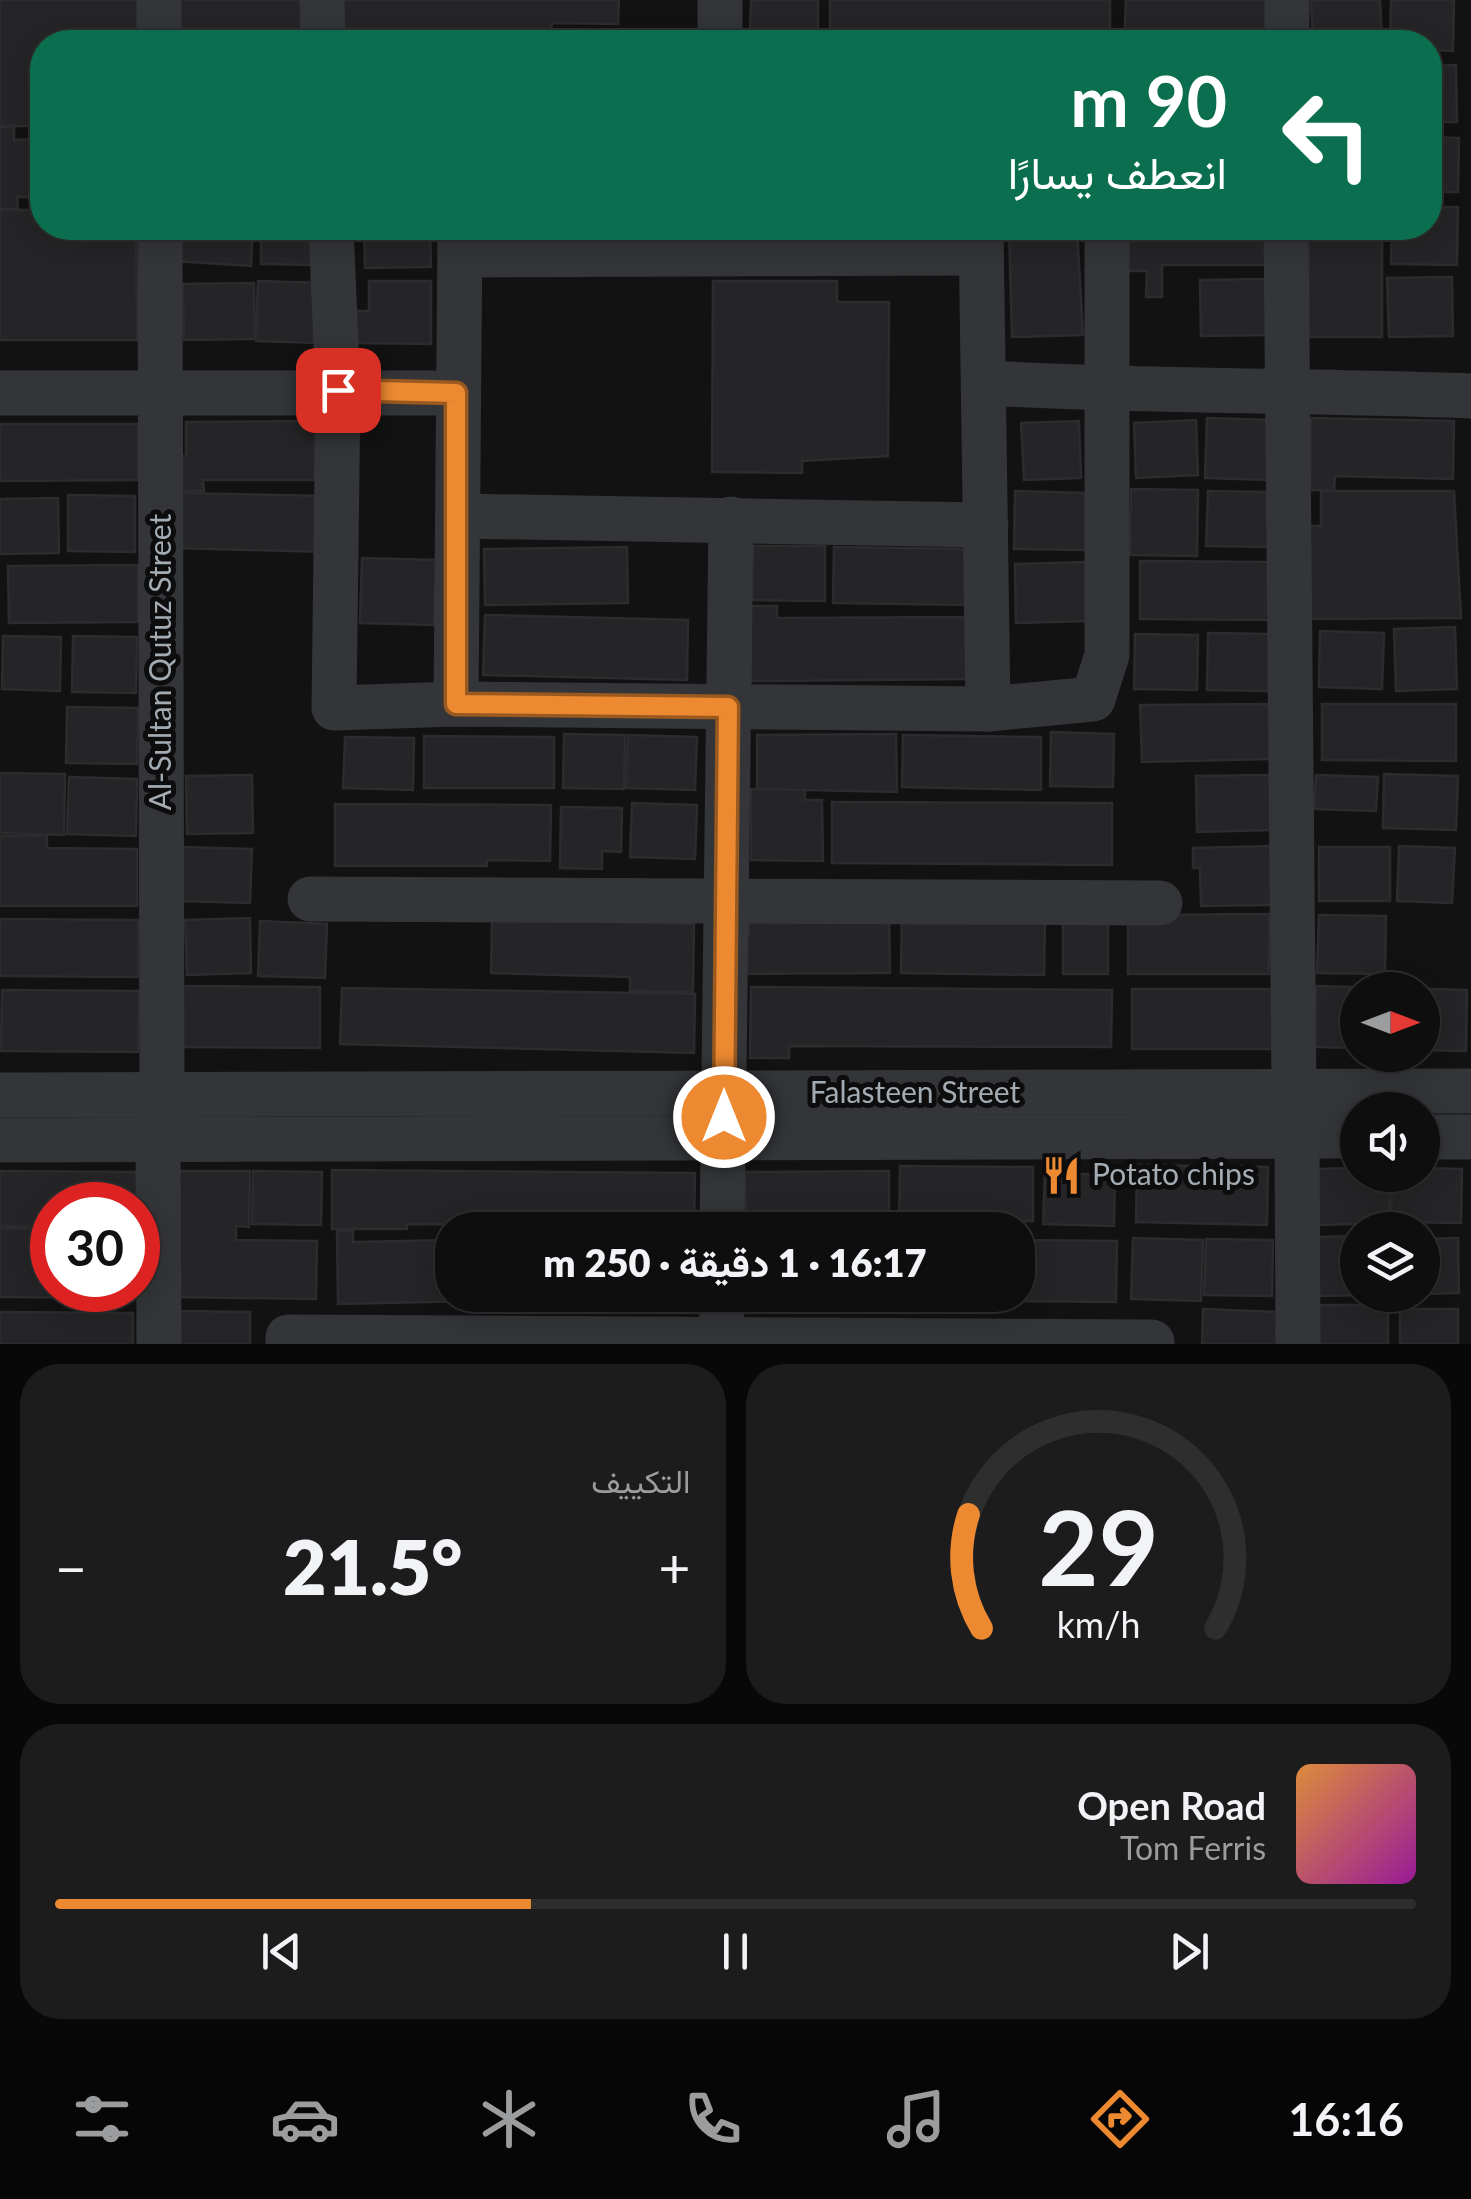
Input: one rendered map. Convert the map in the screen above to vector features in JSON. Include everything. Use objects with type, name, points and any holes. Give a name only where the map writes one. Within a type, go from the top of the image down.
[{"type":"street","points":[[159,0],[159,30]]},
{"type":"street","points":[[322,0],[323,30]]},
{"type":"street","points":[[720,0],[720,30]]},
{"type":"street","points":[[1287,0],[1287,30]]},
{"type":"street","name":"Al-Sultan Qutuz Street","points":[[160,240],[162,1096]]},
{"type":"street","points":[[332,240],[338,390],[334,708],[456,704],[988,709],[1093,698],[1107,655],[1106,240]]},
{"type":"street","points":[[456,704],[460,241],[981,240],[988,709]]},
{"type":"street","points":[[1286,240],[1298,1344]]},
{"type":"street","points":[[985,383],[1109,390],[1286,389],[1471,396]]},
{"type":"street","points":[[0,393],[456,393]]},
{"type":"street","points":[[458,516],[986,524]]},
{"type":"street","points":[[722,1212],[731,519]]},
{"type":"street","points":[[310,899],[1160,904]]},
{"type":"street","name":"Falasteen Street","points":[[0,1140],[724,1140],[1296,1114],[1471,1091]]},
{"type":"street","name":"Falasteen Street","points":[[0,1095],[724,1094],[1296,1114],[1340,1130]]},
{"type":"street","points":[[1440,1137],[1471,1138]]},
{"type":"street","points":[[158,1142],[159,1344]]},
{"type":"street","points":[[721,1342],[722,1312]]},
{"type":"street","points":[[288,1344],[288,1337],[1152,1342]]},
{"type":"building","points":[[0,0],[138,0],[138,30],[30,30],[30,126],[0,126]]},
{"type":"building","points":[[175,0],[311,0],[310,30],[174,30]]},
{"type":"building","points":[[331,0],[619,0],[618,24],[552,23],[551,30],[330,30]]},
{"type":"building","points":[[751,0],[818,0],[818,30],[750,30]]},
{"type":"building","points":[[830,0],[1110,0],[1110,30],[830,30]]},
{"type":"building","points":[[1126,0],[1267,0],[1266,30],[1125,30]]},
{"type":"building","points":[[1311,0],[1380,0],[1381,30],[1312,30]]},
{"type":"building","points":[[1391,0],[1454,0],[1453,51],[1442,51],[1442,30],[1390,30]]},
{"type":"building","points":[[1456,65],[1457,122],[1442,122],[1442,66]]},
{"type":"building","points":[[0,127],[14,127],[14,140],[30,139],[30,197],[17,197],[18,209],[0,209]]},
{"type":"building","points":[[1442,137],[1459,138],[1458,192],[1442,192]]},
{"type":"building","points":[[1442,207],[1458,207],[1457,265],[1391,264],[1392,240],[1442,240]]},
{"type":"building","points":[[0,210],[30,210],[30,240],[136,240],[137,340],[0,340]]},
{"type":"building","points":[[174,240],[252,240],[251,266],[173,261]]},
{"type":"building","points":[[261,240],[318,240],[318,265],[261,264]]},
{"type":"building","points":[[364,240],[430,240],[431,267],[365,268]]},
{"type":"building","points":[[1009,240],[1078,240],[1083,335],[1012,337]]},
{"type":"building","points":[[1118,240],[1267,240],[1267,265],[1162,265],[1162,297],[1146,297],[1147,271],[1117,271]]},
{"type":"building","points":[[1308,240],[1382,240],[1382,337],[1309,337]]},
{"type":"building","points":[[1452,277],[1453,336],[1389,337],[1387,278]]},
{"type":"building","points":[[1268,279],[1269,335],[1201,336],[1200,280]]},
{"type":"building","points":[[258,281],[322,283],[319,343],[256,341]]},
{"type":"building","points":[[369,281],[431,281],[431,344],[356,343],[356,311],[369,311]]},
{"type":"building","points":[[713,281],[837,281],[837,302],[889,302],[888,456],[802,461],[802,473],[712,472]]},
{"type":"building","points":[[254,283],[255,339],[184,340],[183,284]]},
{"type":"building","points":[[1207,418],[1275,420],[1273,480],[1205,478]]},
{"type":"building","points":[[1311,418],[1454,421],[1453,479],[1335,476],[1334,490],[1310,490]]},
{"type":"building","points":[[1196,420],[1198,475],[1136,478],[1134,423]]},
{"type":"building","points":[[315,421],[315,480],[203,480],[204,491],[175,491],[175,456],[186,456],[186,422]]},
{"type":"building","points":[[1079,421],[1081,478],[1024,480],[1021,423]]},
{"type":"building","points":[[0,424],[138,424],[138,480],[0,481]]},
{"type":"building","points":[[1131,489],[1198,490],[1197,556],[1130,555]]},
{"type":"building","points":[[1015,491],[1087,493],[1086,550],[1014,549]]},
{"type":"building","points":[[1208,491],[1274,492],[1273,547],[1206,546]]},
{"type":"building","points":[[1321,491],[1454,491],[1461,618],[1308,619],[1308,526],[1321,526]]},
{"type":"building","points":[[175,493],[325,496],[325,552],[174,548]]},
{"type":"building","points":[[68,495],[135,496],[135,552],[68,551]]},
{"type":"building","points":[[58,498],[59,553],[0,554],[0,499]]},
{"type":"building","points":[[753,546],[825,546],[825,601],[752,600]]},
{"type":"building","points":[[627,547],[628,603],[485,605],[484,549]]},
{"type":"building","points":[[834,547],[971,549],[970,605],[833,603]]},
{"type":"building","points":[[362,558],[436,560],[434,625],[360,623]]},
{"type":"building","points":[[1140,561],[1270,562],[1270,620],[1140,619]]},
{"type":"building","points":[[1087,562],[1088,621],[1016,623],[1015,564]]},
{"type":"building","points":[[138,565],[138,622],[9,623],[8,566]]},
{"type":"building","points":[[751,606],[777,606],[777,618],[971,617],[971,679],[751,681]]},
{"type":"building","points":[[485,615],[688,620],[687,680],[483,675]]},
{"type":"building","points":[[1455,627],[1457,689],[1396,691],[1394,629]]},
{"type":"building","points":[[1320,631],[1384,633],[1382,689],[1319,687]]},
{"type":"building","points":[[1208,633],[1271,634],[1270,691],[1207,690]]},
{"type":"building","points":[[1135,634],[1198,635],[1197,690],[1134,689]]},
{"type":"building","points":[[3,636],[61,637],[60,691],[2,689]]},
{"type":"building","points":[[73,636],[137,637],[136,693],[72,692]]},
{"type":"building","points":[[1273,704],[1274,759],[1142,762],[1140,705]]},
{"type":"building","points":[[1322,704],[1456,704],[1456,761],[1322,760]]},
{"type":"building","points":[[67,707],[138,708],[137,764],[66,763]]},
{"type":"building","points":[[1051,732],[1114,734],[1113,787],[1050,786]]},
{"type":"building","points":[[564,734],[625,735],[624,789],[563,788]]},
{"type":"building","points":[[896,734],[897,792],[757,789],[757,735]]},
{"type":"building","points":[[628,735],[697,737],[695,790],[626,788]]},
{"type":"building","points":[[903,735],[1041,737],[1041,790],[902,787]]},
{"type":"building","points":[[424,736],[554,737],[554,788],[424,788]]},
{"type":"building","points":[[345,737],[414,738],[413,790],[343,788]]},
{"type":"building","points":[[0,773],[65,774],[64,835],[0,833]]},
{"type":"building","points":[[1384,774],[1458,776],[1456,830],[1383,828]]},
{"type":"building","points":[[252,775],[253,833],[187,834],[186,776]]},
{"type":"building","points":[[1272,775],[1273,830],[1197,832],[1196,776]]},
{"type":"building","points":[[1316,775],[1378,777],[1376,811],[1314,809]]},
{"type":"building","points":[[69,777],[137,779],[136,836],[67,834]]},
{"type":"building","points":[[751,789],[805,790],[805,800],[822,800],[823,861],[751,860]]},
{"type":"building","points":[[832,802],[1112,803],[1112,865],[832,863]]},
{"type":"building","points":[[632,803],[697,805],[695,859],[630,857]]},
{"type":"building","points":[[335,804],[551,805],[550,861],[487,860],[487,866],[335,866]]},
{"type":"building","points":[[561,807],[622,808],[621,852],[602,851],[602,869],[560,868]]},
{"type":"building","points":[[0,836],[47,836],[47,848],[137,849],[137,906],[0,906]]},
{"type":"building","points":[[1274,846],[1275,905],[1201,906],[1200,868],[1193,868],[1193,848]]},
{"type":"building","points":[[1399,846],[1455,848],[1452,903],[1397,901]]},
{"type":"building","points":[[182,847],[252,849],[250,903],[180,901]]},
{"type":"building","points":[[1319,847],[1390,847],[1390,901],[1319,901]]},
{"type":"building","points":[[902,909],[1045,922],[1044,975],[901,973]]},
{"type":"building","points":[[1269,914],[1269,974],[1128,974],[1128,915]]},
{"type":"building","points":[[1319,915],[1386,916],[1385,972],[1317,973]]},
{"type":"building","points":[[889,917],[890,973],[735,974],[734,937],[749,936],[749,918]]},
{"type":"building","points":[[250,918],[251,973],[187,975],[185,920]]},
{"type":"building","points":[[0,919],[138,920],[138,977],[0,976]]},
{"type":"building","points":[[492,919],[694,924],[693,992],[630,991],[630,977],[491,973]]},
{"type":"building","points":[[260,921],[327,924],[325,978],[258,976]]},
{"type":"building","points":[[1063,922],[1108,922],[1108,974],[1063,974]]},
{"type":"building","points":[[181,986],[320,987],[320,1048],[181,1047]]},
{"type":"building","points":[[1316,986],[1340,987],[1340,1048],[1314,1047]]},
{"type":"building","points":[[751,987],[1112,990],[1111,1047],[789,1046],[789,1058],[750,1058]]},
{"type":"building","points":[[342,988],[695,994],[694,1053],[340,1044]]},
{"type":"building","points":[[1132,989],[1276,989],[1276,1049],[1132,1049]]},
{"type":"building","points":[[1440,989],[1467,990],[1466,1051],[1440,1050]]},
{"type":"building","points":[[2,990],[139,991],[138,1052],[1,1051]]},
{"type":"building","points":[[1137,1165],[1268,1167],[1267,1225],[1136,1222]]},
{"type":"building","points":[[900,1166],[1033,1167],[1033,1212],[899,1212]]},
{"type":"building","points":[[1340,1168],[1340,1192],[1389,1192],[1390,1212],[1340,1212],[1340,1224],[1319,1225],[1317,1169]]},
{"type":"building","points":[[1440,1168],[1462,1169],[1461,1223],[1440,1223],[1440,1212],[1391,1212],[1392,1192],[1440,1192]]},
{"type":"building","points":[[332,1170],[695,1173],[694,1212],[435,1212],[435,1224],[407,1224],[407,1229],[332,1229]]},
{"type":"building","points":[[0,1171],[137,1172],[137,1182],[30,1182],[30,1227],[0,1226]]},
{"type":"building","points":[[177,1171],[250,1171],[249,1227],[236,1226],[236,1240],[317,1241],[316,1299],[175,1297]]},
{"type":"building","points":[[253,1171],[322,1172],[321,1225],[252,1224]]},
{"type":"building","points":[[889,1171],[889,1212],[746,1212],[745,1172]]},
{"type":"building","points":[[1045,1173],[1115,1175],[1114,1226],[1043,1224]]},
{"type":"building","points":[[0,1228],[30,1229],[30,1297],[0,1297]]},
{"type":"building","points":[[337,1231],[353,1231],[353,1242],[435,1240],[435,1302],[338,1304]]},
{"type":"building","points":[[1340,1236],[1340,1296],[1317,1296],[1316,1237]]},
{"type":"building","points":[[1133,1238],[1203,1240],[1201,1301],[1131,1299]]},
{"type":"building","points":[[1440,1238],[1458,1238],[1459,1293],[1440,1294]]},
{"type":"building","points":[[1206,1239],[1273,1240],[1272,1296],[1204,1295]]},
{"type":"building","points":[[1035,1240],[1117,1241],[1116,1302],[1035,1301]]},
{"type":"building","points":[[1318,1305],[1340,1305],[1340,1312],[1388,1312],[1388,1344],[1307,1344]]},
{"type":"building","points":[[1203,1309],[1277,1312],[1276,1344],[1202,1344]]},
{"type":"building","points":[[1458,1309],[1458,1344],[1400,1344],[1400,1312]]},
{"type":"building","points":[[177,1311],[250,1312],[250,1344],[176,1344]]},
{"type":"building","points":[[0,1312],[133,1313],[133,1344],[0,1344]]},
{"type":"place","name":"Potato chips","points":[[1062,1175]]},
{"type":"route","points":[[338,390],[456,393],[456,704],[728,707],[724,1117]]}]
